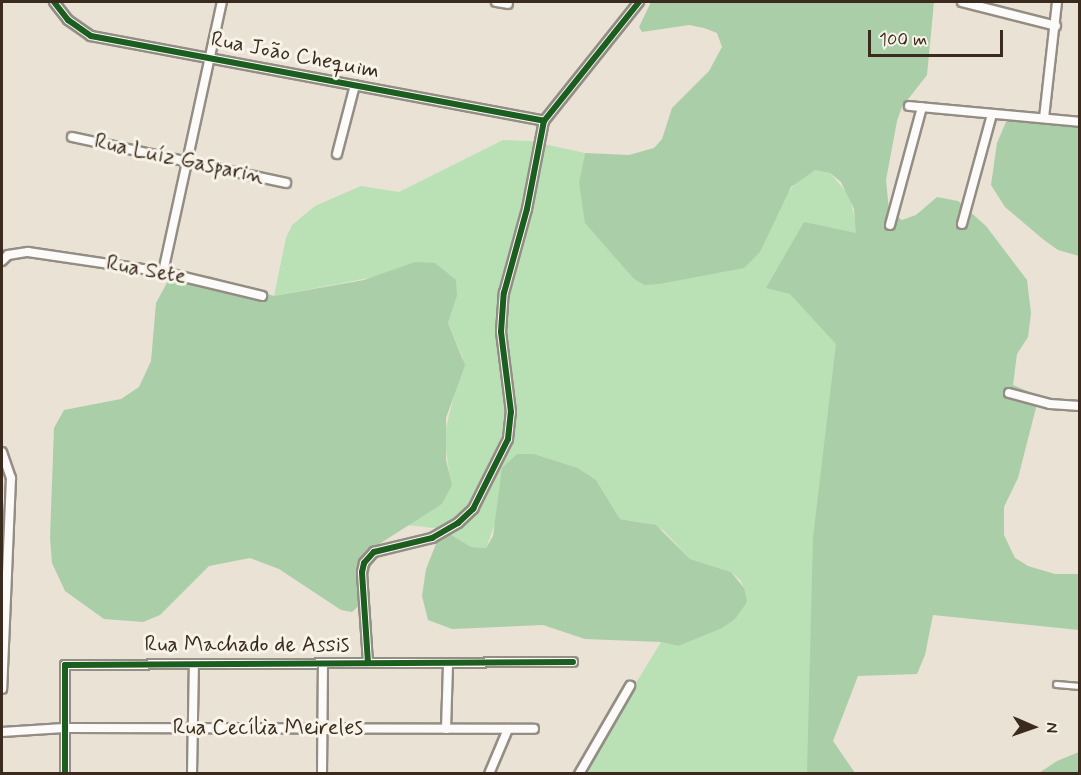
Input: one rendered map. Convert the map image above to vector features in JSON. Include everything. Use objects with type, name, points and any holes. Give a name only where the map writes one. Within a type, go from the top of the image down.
[{"type":"street","name":"Rua João Chequim","points":[[54,2],[68,20],[91,36],[544,121]]},
{"type":"street","points":[[163,272],[222,2]]},
{"type":"street","points":[[496,2],[508,4]]},
{"type":"street","points":[[368,663],[362,572],[364,563],[374,552],[432,538],[458,523],[473,509],[508,439],[511,412],[501,332],[504,293],[527,209],[544,121],[639,2]]},
{"type":"street","points":[[962,2],[1056,26]]},
{"type":"street","points":[[1044,118],[1057,2]]},
{"type":"street","points":[[337,154],[355,85]]},
{"type":"street","points":[[909,106],[1080,122]]},
{"type":"street","points":[[890,225],[922,107]]},
{"type":"street","points":[[962,224],[992,114]]},
{"type":"street","name":"Rua Luíz Gasparin","points":[[72,137],[286,183]]},
{"type":"street","name":"Rua Sete","points":[[2,261],[8,255],[28,252],[163,272],[262,296]]},
{"type":"street","points":[[1009,393],[1050,404],[1080,406]]},
{"type":"street","points":[[2,452],[11,478],[3,689]]},
{"type":"street","name":"Rua Machado de Assis","points":[[64,728],[65,665],[573,662]]},
{"type":"street","points":[[192,774],[194,664]]},
{"type":"street","points":[[322,774],[323,664]]},
{"type":"street","points":[[446,729],[448,664]]},
{"type":"street","points":[[579,774],[630,686]]},
{"type":"street","points":[[64,728],[65,774]]},
{"type":"street","name":"Rua Cecília Meireles","points":[[2,732],[64,728],[534,729]]},
{"type":"street","points":[[489,774],[508,729]]},
{"type":"lane","points":[[1056,684],[1080,686]]},
{"type":"green space","points":[[651,2],[934,2],[927,75],[902,107],[897,121],[886,180],[889,211],[902,220],[916,215],[937,197],[958,201],[986,226],[1027,280],[1031,313],[1028,337],[1017,354],[1013,385],[1039,396],[1018,478],[1004,507],[1004,535],[1015,558],[1028,566],[1055,574],[1079,574],[1079,630],[933,615],[925,655],[917,674],[858,676],[833,741],[855,773],[807,773],[813,538],[836,344],[790,294],[766,288],[804,222],[856,233],[854,209],[841,182],[830,173],[815,170],[791,187],[760,252],[744,268],[659,284],[645,285],[634,279],[585,223],[579,182],[585,153],[629,155],[654,148],[662,139],[672,108],[709,71],[722,47],[717,33],[689,25],[642,32],[639,27]]},
{"type":"green space","points":[[1016,115],[1079,116],[1079,256],[1058,250],[1044,240],[1005,207],[991,185],[997,143],[1006,122]]},
{"type":"green space","points":[[503,140],[530,141],[585,153],[579,182],[617,258],[634,279],[659,284],[760,252],[785,197],[801,176],[815,170],[830,173],[849,195],[857,227],[813,773],[581,773],[661,642],[678,646],[735,619],[744,588],[740,580],[731,572],[690,559],[663,530],[646,523],[620,519],[596,480],[578,468],[534,454],[496,521],[486,548],[471,547],[442,529],[407,525],[442,504],[451,485],[444,436],[463,358],[448,323],[457,296],[379,276],[274,296],[286,238],[292,225],[315,206],[361,186],[399,192]]},
{"type":"green space","points":[[415,262],[435,263],[456,280],[457,296],[448,323],[465,365],[446,418],[446,460],[452,485],[442,504],[376,546],[361,604],[352,612],[341,610],[279,569],[250,558],[209,566],[160,615],[143,622],[104,619],[65,591],[52,563],[50,538],[54,428],[64,410],[121,399],[139,387],[151,361],[156,303],[168,281],[180,275],[209,276],[274,296],[364,280]]},
{"type":"green space","points":[[517,454],[534,454],[578,468],[596,480],[620,519],[656,525],[690,559],[731,572],[744,588],[747,602],[735,619],[722,628],[678,646],[661,642],[585,639],[543,625],[452,629],[428,620],[422,596],[426,569],[442,529],[471,547],[486,548],[493,536],[502,468]]},
{"type":"green space","points":[[1079,752],[1079,773],[1039,773],[1057,761]]},
{"type":"cycle path","points":[[54,2],[68,20],[91,36],[544,121]]},
{"type":"cycle path","points":[[368,663],[362,572],[364,563],[374,552],[432,538],[458,523],[473,509],[508,439],[511,412],[501,332],[504,293],[527,209],[544,121],[639,2]]},
{"type":"cycle path","points":[[65,774],[65,665],[573,662]]}]
